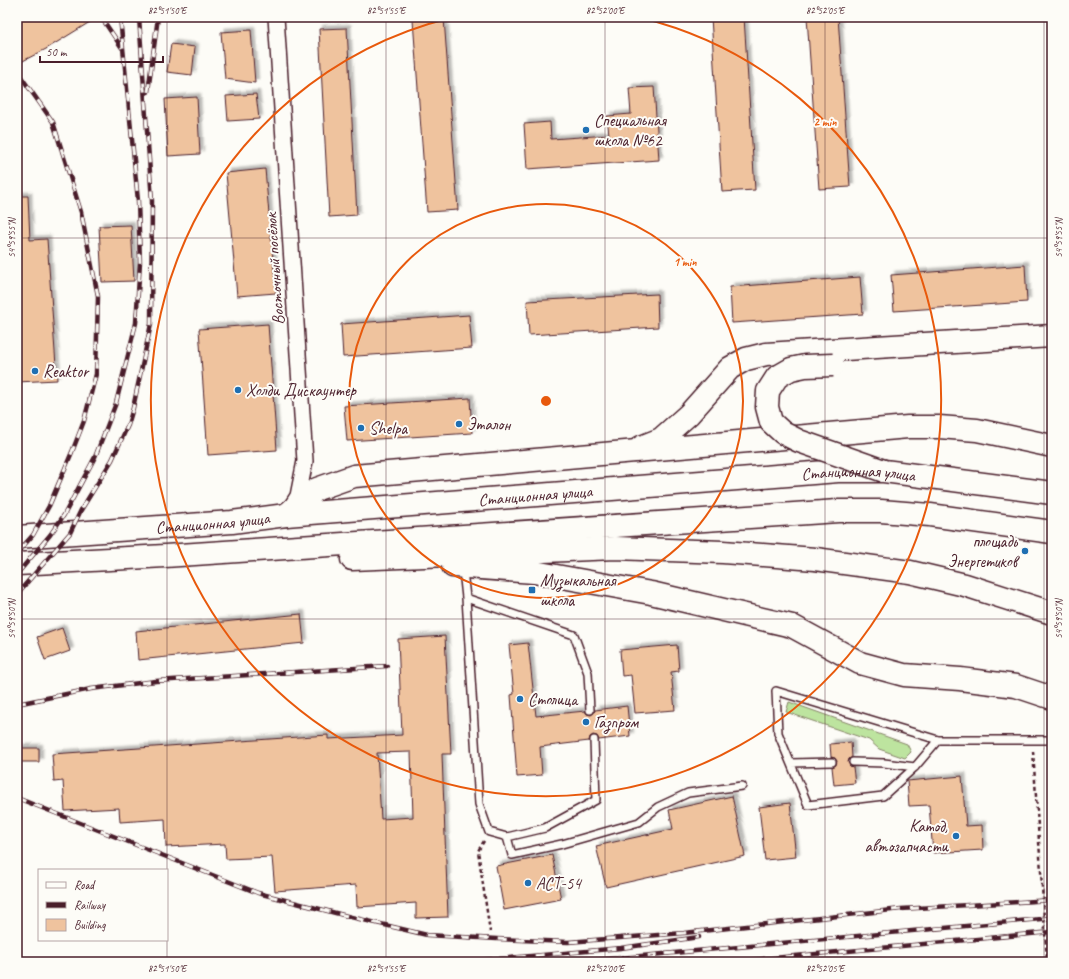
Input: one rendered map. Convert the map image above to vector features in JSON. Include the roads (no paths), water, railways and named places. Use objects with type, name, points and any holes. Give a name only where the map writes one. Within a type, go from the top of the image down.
[{"type":"main road","points":[[625,453],[661,439],[689,414],[730,368],[746,359],[766,354],[1052,336]]},
{"type":"main road","points":[[884,470],[799,441],[783,433],[771,422],[767,406],[768,391],[777,377],[791,369],[805,366],[1052,351]]},
{"type":"main road","points":[[286,515],[317,489],[354,476],[915,427],[977,430],[1052,446]]},
{"type":"main road","name":"Станционная улица","points":[[17,536],[232,522],[286,515],[436,502],[838,470],[884,470],[1052,493]]},
{"type":"main road","name":"Станционная улица","points":[[17,564],[165,556],[838,511],[882,511],[930,515],[1052,532]]},
{"type":"main road","points":[[162,527],[165,556],[224,564],[384,556],[615,548],[723,552],[815,559],[910,572],[984,591],[1052,614]]},
{"type":"main road","points":[[384,556],[463,567],[534,572],[651,592],[792,626],[860,663],[904,675],[960,679],[1016,686],[1052,698]]},
{"type":"street","name":"Восточный посёлок","points":[[276,17],[305,461],[298,496],[286,515]]},
{"type":"lane","points":[[463,567],[479,804],[488,832],[507,837],[545,828],[596,800],[594,740]]},
{"type":"lane","points":[[466,598],[574,635],[588,673],[590,710]]},
{"type":"lane","points":[[938,740],[915,767],[883,796],[808,805],[778,733],[776,691],[938,740],[1052,740]]},
{"type":"lane","points":[[791,763],[832,762]]},
{"type":"lane","points":[[853,762],[884,763],[915,767]]},
{"type":"lane","points":[[507,837],[512,855],[520,854],[562,844],[639,822],[658,806],[688,793],[742,786]]},
{"type":"railway","points":[[101,17],[122,48]]},
{"type":"railway","points":[[17,574],[50,535],[64,515],[95,457],[116,403],[136,323],[140,262],[138,201],[120,17]]},
{"type":"railway","points":[[17,594],[70,533],[81,510],[112,460],[128,425],[133,408],[151,324],[152,201],[139,17]]},
{"type":"railway","points":[[148,92],[158,17]]},
{"type":"railway","points":[[17,71],[53,122],[81,212],[98,296],[96,374],[84,421],[49,506],[33,535],[17,553]]},
{"type":"railway","points":[[17,704],[91,689],[156,681],[387,666]]},
{"type":"railway","points":[[17,798],[258,893],[427,935],[568,942],[684,933],[901,909],[1052,900]]},
{"type":"railway","points":[[576,962],[1052,918]]},
{"type":"railway","points":[[731,962],[1052,932]]},
{"type":"railway","points":[[463,962],[621,948],[699,937]]},
{"type":"place","name":"Специальная школа №62","points":[[586,130]]},
{"type":"place","name":"Reaktor","points":[[35,371]]},
{"type":"place","name":"Холди Дискаунтер","points":[[238,390]]},
{"type":"place","name":"Эталон","points":[[459,424]]},
{"type":"place","name":"Shelpa","points":[[361,428]]},
{"type":"place","name":"площадь Энергетиков","points":[[1025,551]]},
{"type":"place","name":"Музыкальная школа","points":[[532,590]]},
{"type":"place","name":"Столица","points":[[520,699]]},
{"type":"place","name":"Газпром","points":[[586,722]]},
{"type":"place","name":"Катод, автозапчасти","points":[[956,836]]},
{"type":"place","name":"АСТ-54","points":[[528,883]]}]
